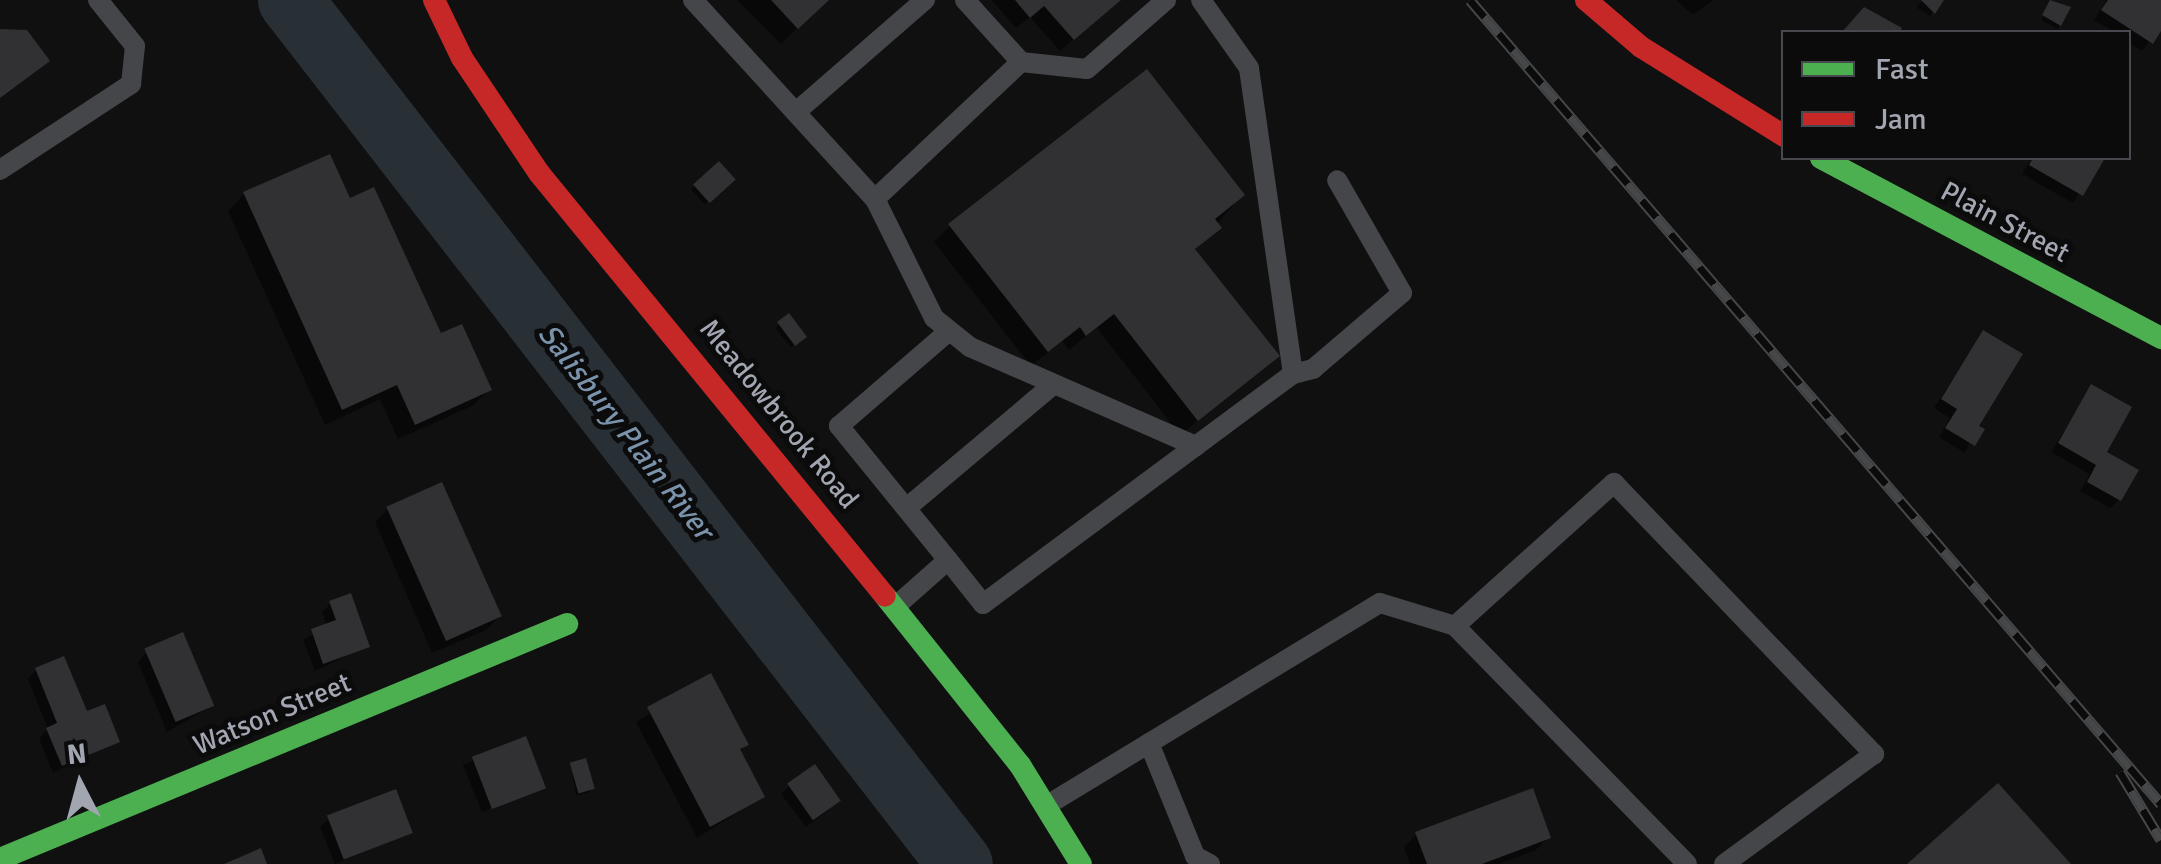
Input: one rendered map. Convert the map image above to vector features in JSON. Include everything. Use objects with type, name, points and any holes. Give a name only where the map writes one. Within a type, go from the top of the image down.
[{"type":"street","name":"Meadowbrook Road","points":[[434,0],[462,58],[539,173],[895,608],[1046,806],[1081,864]]},
{"type":"street","points":[[1586,0],[1642,46],[1781,134]]},
{"type":"street","name":"Plain Street","points":[[1826,160],[2161,338]]},
{"type":"street","name":"Watson Street","points":[[0,859],[567,624]]},
{"type":"lane","points":[[0,170],[130,84],[135,46],[98,0]]},
{"type":"lane","points":[[694,0],[875,199],[934,318],[970,347],[1196,446]]},
{"type":"lane","points":[[796,112],[925,0]]},
{"type":"lane","points":[[965,0],[1021,62],[1087,68],[1166,0]]},
{"type":"lane","points":[[1201,0],[1249,68],[1293,374]]},
{"type":"lane","points":[[875,199],[1021,62]]},
{"type":"lane","points":[[949,331],[839,426],[909,506],[983,604],[1293,374],[1314,368],[1402,293],[1337,180]]},
{"type":"lane","points":[[909,506],[1054,384]]},
{"type":"lane","points":[[1455,626],[1614,483],[1874,754],[1724,864]]},
{"type":"lane","points":[[895,608],[948,560]]},
{"type":"lane","points":[[1046,806],[1380,602],[1455,626],[1686,864]]},
{"type":"lane","points":[[1149,743],[1195,856],[1210,864]]},
{"type":"building","points":[[771,0],[829,0],[798,29]]},
{"type":"building","points":[[1015,0],[1121,0],[1074,40],[1044,6],[1030,18]]},
{"type":"building","points":[[1921,0],[1944,0],[1935,14]]},
{"type":"building","points":[[2050,0],[2071,7],[2061,26],[2042,15]]},
{"type":"building","points":[[2108,0],[2161,0],[2161,31],[2153,44],[2101,10]]},
{"type":"building","points":[[1864,7],[1902,28],[1901,30],[1844,30]]},
{"type":"building","points":[[0,29],[27,30],[50,61],[0,98]]},
{"type":"building","points":[[1147,69],[1245,195],[1215,219],[1222,228],[1195,249],[1280,356],[1198,421],[1114,314],[1086,336],[1080,327],[1048,352],[948,224]]},
{"type":"building","points":[[330,154],[350,198],[374,187],[441,333],[462,324],[492,390],[415,425],[397,385],[342,410],[243,192]]},
{"type":"building","points":[[2032,160],[2104,160],[2083,196],[2029,165]]},
{"type":"building","points":[[719,161],[736,180],[710,203],[693,184]]},
{"type":"building","points":[[789,313],[807,337],[795,346],[777,322]]},
{"type":"building","points":[[1983,330],[2023,354],[1979,426],[1985,429],[1975,446],[1945,428],[1957,409],[1941,399]]},
{"type":"building","points":[[2091,384],[2132,407],[2107,452],[2139,470],[2121,501],[2087,482],[2096,465],[2058,443]]},
{"type":"building","points":[[442,482],[502,616],[446,641],[386,507]]},
{"type":"building","points":[[351,593],[370,647],[323,664],[311,629],[336,620],[329,601]]},
{"type":"building","points":[[183,632],[214,706],[176,722],[144,648]]},
{"type":"building","points":[[64,656],[87,711],[105,704],[120,742],[62,766],[46,728],[57,723],[35,668]]},
{"type":"building","points":[[711,673],[749,745],[740,749],[765,797],[710,827],[647,707]]},
{"type":"building","points":[[526,736],[546,788],[492,809],[472,757]]},
{"type":"building","points":[[586,758],[595,789],[578,793],[570,763]]},
{"type":"building","points":[[815,764],[841,801],[813,820],[787,784]]},
{"type":"building","points":[[1998,783],[2071,864],[1907,864]]},
{"type":"building","points":[[1533,788],[1551,838],[1482,864],[1427,864],[1415,832]]},
{"type":"building","points":[[396,789],[413,833],[344,859],[327,816]]},
{"type":"building","points":[[261,848],[267,864],[224,864]]},
{"type":"waterway","name":"Salisbury Plain River","points":[[290,0],[960,864]]},
{"type":"railway","points":[[1470,0],[2161,804]]},
{"type":"railway","points":[[2120,772],[2161,840]]},
{"type":"traffic: fast","points":[[1825,160],[2161,338]]},
{"type":"traffic: fast","points":[[885,596],[1020,765],[1081,864]]},
{"type":"traffic: fast","points":[[0,859],[567,624]]},
{"type":"traffic: jam","points":[[434,0],[462,58],[539,173],[885,596]]},
{"type":"traffic: jam","points":[[1586,0],[1641,47],[1781,134]]}]
